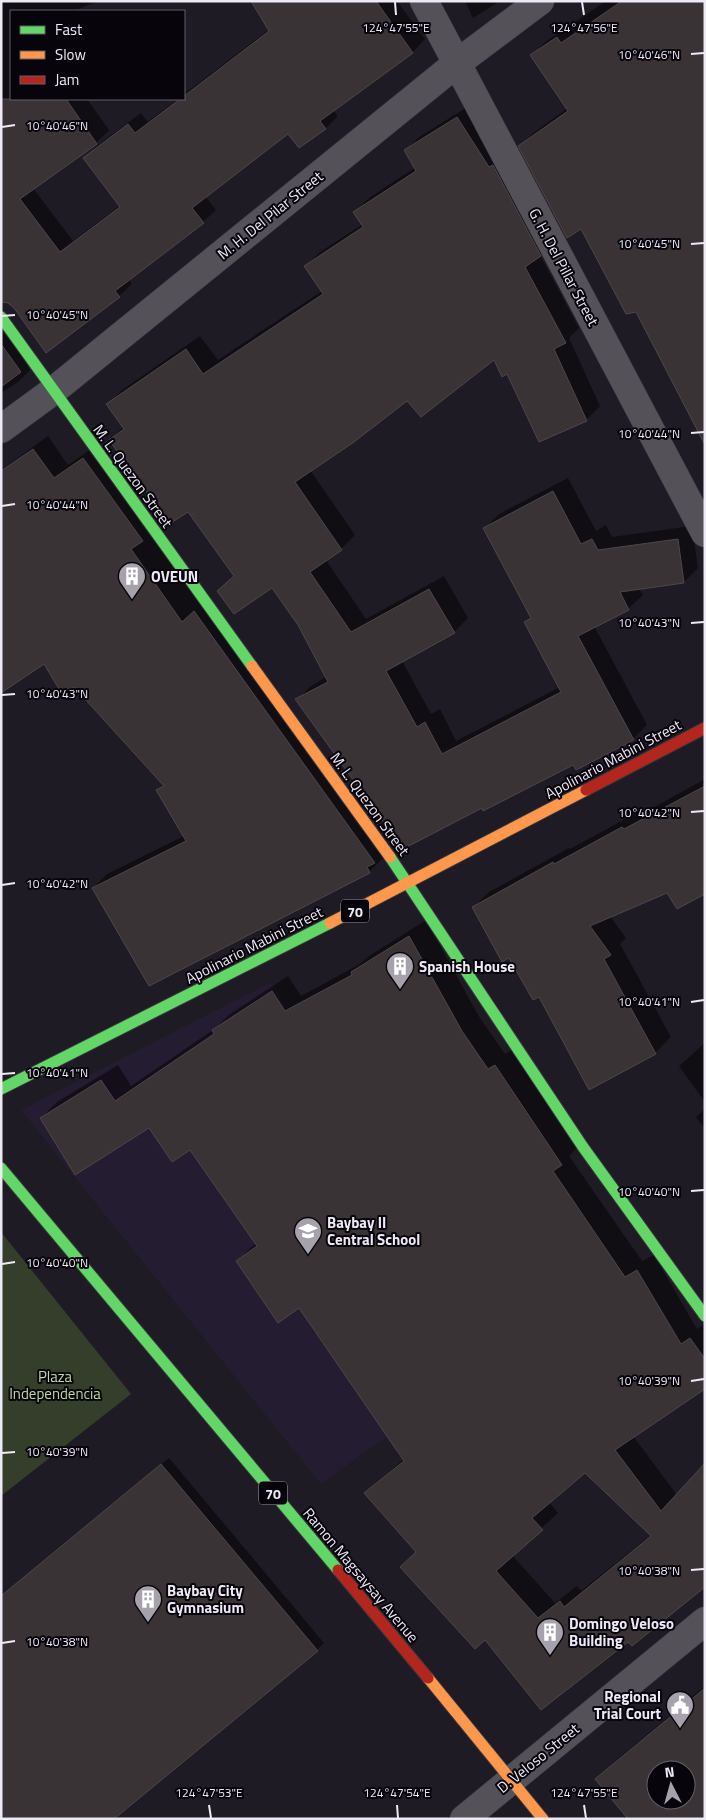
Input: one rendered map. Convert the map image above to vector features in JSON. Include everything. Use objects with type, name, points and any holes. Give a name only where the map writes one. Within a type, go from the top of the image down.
[{"type":"main road","name":"M. L. Quezon Street","points":[[1,318],[409,884],[583,1147],[705,1316]]},
{"type":"main road","name":"Apolinario Mabini Street","points":[[1,1089],[409,884],[705,728]]},
{"type":"main road","name":"Ramon Magsaysay Avenue","points":[[1,1168],[543,1819]]},
{"type":"street","name":"G. H. Del Pillar Street","points":[[424,1],[705,533]]},
{"type":"street","name":"M. H. Del Pilar Street","points":[[1,429],[53,390],[456,64],[540,1]]},
{"type":"street","name":"D. Veloso Street","points":[[464,1819],[705,1621]]},
{"type":"shaded area","name":"Baybay II Central School","points":[[271,982],[311,1049],[508,1349],[321,1484],[21,1110]]},
{"type":"green space","name":"Plaza Independencia","points":[[1,1232],[131,1394],[1,1496]]},
{"type":"building","points":[[251,1],[376,1],[413,53],[320,121],[326,129],[299,148],[288,134],[192,208],[204,223],[115,291],[120,297],[46,353],[14,308],[8,303],[1,302],[1,99],[67,100],[97,144],[20,199],[60,252],[120,207],[83,158],[128,124],[135,133],[179,100],[185,100],[185,95],[269,31]]},
{"type":"building","points":[[622,1],[705,1],[705,445],[636,312],[626,314],[581,229],[567,238],[518,146],[568,111],[530,55],[557,37],[561,43]]},
{"type":"building","points":[[457,117],[489,167],[493,165],[541,256],[525,267],[566,343],[554,349],[587,421],[539,442],[507,374],[502,377],[494,360],[421,417],[407,401],[354,442],[295,482],[342,550],[310,572],[351,632],[429,589],[455,633],[386,671],[417,727],[425,722],[442,754],[561,692],[524,622],[531,618],[483,528],[553,491],[581,544],[592,539],[598,550],[678,539],[684,583],[620,592],[629,610],[578,636],[634,740],[576,770],[573,765],[483,811],[482,808],[403,849],[295,699],[328,682],[298,625],[272,588],[234,614],[217,591],[234,576],[188,512],[169,524],[109,440],[124,429],[106,404],[186,349],[203,374],[323,294],[304,266],[363,227],[353,212],[416,171],[404,150]]},
{"type":"building","points":[[1,344],[21,372],[1,387]]},
{"type":"building","points":[[33,449],[54,478],[83,458],[143,541],[131,549],[182,622],[194,611],[375,863],[367,867],[370,873],[149,986],[92,888],[186,841],[156,790],[164,786],[74,687],[62,694],[44,664],[1,693],[1,471]]},
{"type":"building","points":[[705,786],[705,894],[677,909],[667,893],[590,926],[611,955],[604,959],[656,1054],[589,1090],[539,997],[533,1000],[509,958],[502,962],[472,907],[553,862],[554,864],[622,827],[624,829]]},
{"type":"building","points":[[409,936],[462,1031],[488,1069],[495,1065],[562,1165],[553,1171],[625,1277],[637,1270],[681,1344],[690,1338],[705,1359],[705,1389],[615,1450],[661,1511],[705,1463],[705,1587],[632,1646],[628,1642],[541,1710],[485,1640],[475,1649],[400,1567],[416,1552],[364,1493],[404,1461],[299,1308],[278,1323],[236,1261],[257,1246],[190,1150],[172,1162],[149,1128],[75,1175],[40,1118],[101,1080],[115,1101],[214,1034],[212,1030],[272,991],[285,1011],[352,975],[351,972]],"holes":[[[585,1473],[651,1536],[564,1607],[560,1601],[538,1618],[496,1571],[543,1530],[532,1518]]]},
{"type":"building","name":"Baybay City Gymnasium","points":[[161,1464],[318,1651],[114,1819],[1,1819],[1,1596]]},
{"type":"building","name":"Regional Trial Court","points":[[705,1688],[705,1819],[628,1819],[595,1779]]},
{"type":"traffic: fast","points":[[1,317],[252,666]]},
{"type":"traffic: fast","points":[[390,857],[583,1147],[705,1316]]},
{"type":"traffic: fast","points":[[1,1089],[330,923]]},
{"type":"traffic: fast","points":[[1,1168],[338,1570]]},
{"type":"traffic: slow","points":[[252,666],[390,857]]},
{"type":"traffic: slow","points":[[330,923],[586,790]]},
{"type":"traffic: slow","points":[[428,1678],[543,1819]]},
{"type":"traffic: jam","points":[[586,790],[705,728]]},
{"type":"traffic: jam","points":[[338,1570],[428,1678]]},
{"type":"place","name":"OVEUN","points":[[132,600]]},
{"type":"place","name":"Spanish House","points":[[400,990]]},
{"type":"place","name":"Baybay II Central School","points":[[308,1255]]},
{"type":"place","name":"Baybay City Gymnasium","points":[[148,1623]]},
{"type":"place","name":"Domingo Veloso Building","points":[[550,1656]]},
{"type":"place","name":"Regional Trial Court","points":[[680,1729]]}]
